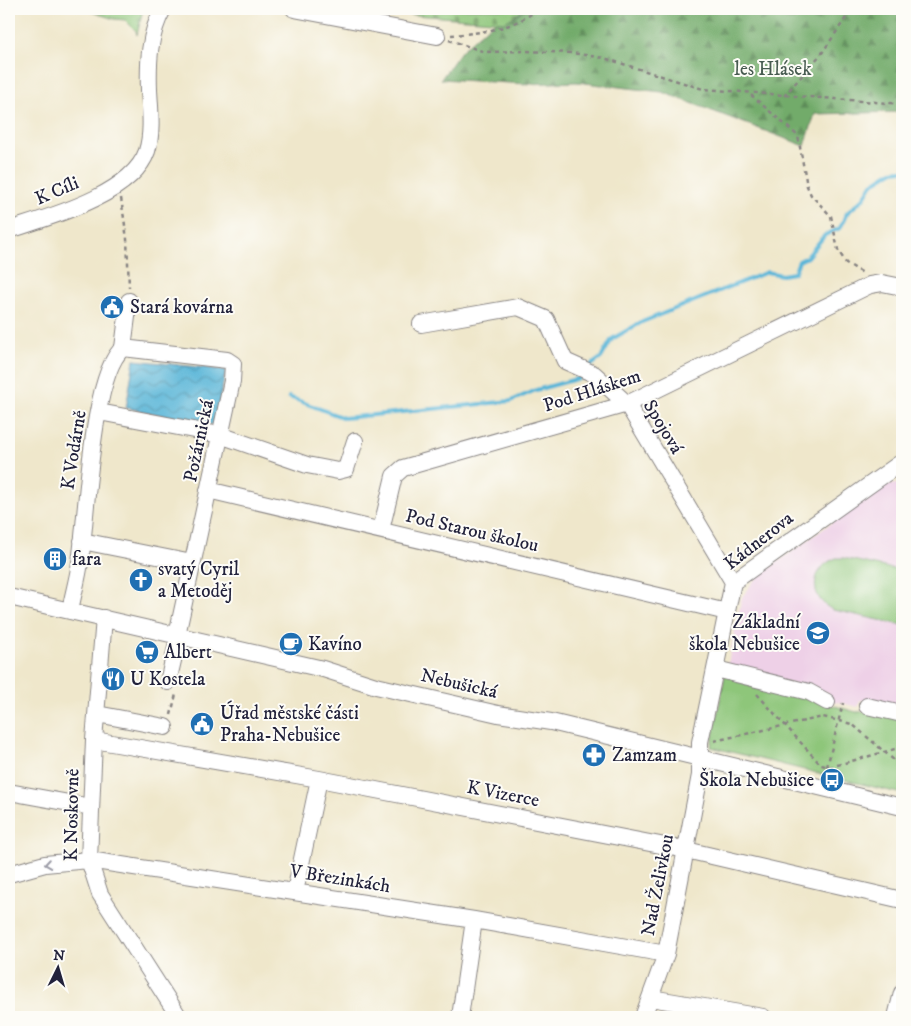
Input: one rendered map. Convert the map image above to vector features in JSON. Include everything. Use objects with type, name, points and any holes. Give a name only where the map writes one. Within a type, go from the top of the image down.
[{"type":"street","points":[[119,184],[138,168],[147,151],[150,128],[149,53],[156,20],[163,9]]},
{"type":"street","points":[[294,9],[437,36]]},
{"type":"street","name":"K Cíli","points":[[9,230],[64,212],[119,184]]},
{"type":"street","name":"Pod Hláskem","points":[[381,530],[394,476],[403,468],[627,404],[870,285],[882,283],[902,287]]},
{"type":"street","name":"K Vodárně","points":[[70,610],[82,541],[92,448],[109,367],[116,353],[123,348],[129,293]]},
{"type":"street","name":"Spojová","points":[[421,324],[518,307],[546,319],[565,361],[594,374],[627,404],[733,582]]},
{"type":"street","name":"Požárnická","points":[[123,348],[131,347],[227,360],[233,364],[232,381],[168,682]]},
{"type":"street","points":[[99,412],[220,434],[307,465],[338,471],[346,469],[349,464],[355,441]]},
{"type":"street","name":"Kádnerova","points":[[700,750],[733,582],[901,461]]},
{"type":"street","name":"Pod Starou školou","points":[[208,490],[727,612]]},
{"type":"street","points":[[82,541],[192,563]]},
{"type":"street","name":"Nebušická","points":[[9,596],[323,669],[376,686],[498,714],[700,750],[902,807]]},
{"type":"street","name":"K Noskovně","points":[[104,618],[94,740],[89,860],[100,894],[179,1017]]},
{"type":"street","points":[[716,669],[809,692],[835,703]]},
{"type":"street","points":[[867,706],[902,714]]},
{"type":"street","points":[[97,714],[165,728]]},
{"type":"street","name":"K Vizerce","points":[[94,740],[319,779],[686,850],[902,900]]},
{"type":"street","name":"Nad Želivkou","points":[[643,1017],[666,954],[700,775],[700,750]]},
{"type":"street","points":[[296,892],[319,779]]},
{"type":"street","points":[[9,792],[90,806]]},
{"type":"street","name":"V Březinkách","points":[[9,874],[45,864],[89,860],[474,920],[666,954]]},
{"type":"street","points":[[460,1017],[474,920]]},
{"type":"street","points":[[896,1017],[902,993]]},
{"type":"street","points":[[651,998],[763,1017]]},
{"type":"path","points":[[437,36],[477,34],[515,23],[538,9]]},
{"type":"path","points":[[784,96],[822,53],[852,9]]},
{"type":"path","points":[[437,36],[485,52],[535,51],[604,58],[702,89],[902,104]]},
{"type":"path","points":[[749,94],[798,136],[807,186],[811,194],[830,216],[833,222],[838,250],[846,263],[882,283]]},
{"type":"path","points":[[119,184],[126,239],[129,293]]},
{"type":"path","points":[[741,676],[818,764],[826,767],[902,746]]},
{"type":"path","points":[[824,773],[839,720],[835,703]]},
{"type":"path","points":[[700,750],[712,742],[823,717],[852,724],[902,767]]},
{"type":"shaded area","name":"Základní škola Nebušice","points":[[897,484],[902,486],[902,711],[860,700],[858,707],[828,700],[829,693],[727,668],[742,597],[753,582],[761,574],[884,485]]},
{"type":"green space","points":[[83,9],[143,9],[137,35],[136,31],[125,20],[114,19]]},
{"type":"green space","points":[[338,9],[525,9],[505,22]]},
{"type":"green space","name":"les Hlásek","points":[[525,9],[902,9],[902,112],[815,114],[805,146],[662,92],[576,82],[526,84],[441,79],[462,50],[490,25],[497,21],[505,22]]},
{"type":"green space","points":[[836,558],[844,558],[902,571],[902,625],[833,610],[825,605],[819,598],[815,583],[821,569]]},
{"type":"green space","points":[[725,675],[856,712],[873,711],[902,718],[902,794],[711,747]]},
{"type":"water","points":[[134,360],[226,370],[214,425],[126,408]]},
{"type":"waterway","points":[[590,366],[601,358],[612,339],[642,322],[767,272],[782,275],[794,273],[799,261],[807,257],[825,235],[840,228],[847,213],[863,199],[872,184],[892,171],[902,170]]},
{"type":"waterway","points":[[289,397],[344,418],[511,401],[536,390],[580,378],[583,374]]},
{"type":"place","name":"Stará kovárna","points":[[112,307]]},
{"type":"place","name":"fara","points":[[55,559]]},
{"type":"place","name":"svatý Cyril a Metoděj","points":[[141,580]]},
{"type":"place","name":"Základní škola Nebušice","points":[[818,633]]},
{"type":"place","name":"Kavíno","points":[[291,644]]},
{"type":"place","name":"Albert","points":[[147,652]]},
{"type":"place","name":"U Kostela","points":[[113,679]]},
{"type":"place","name":"Úřad městské části Praha-Nebušice","points":[[202,724]]},
{"type":"place","name":"Zamzam","points":[[594,755]]},
{"type":"place","name":"Škola Nebušice","points":[[832,780]]}]
